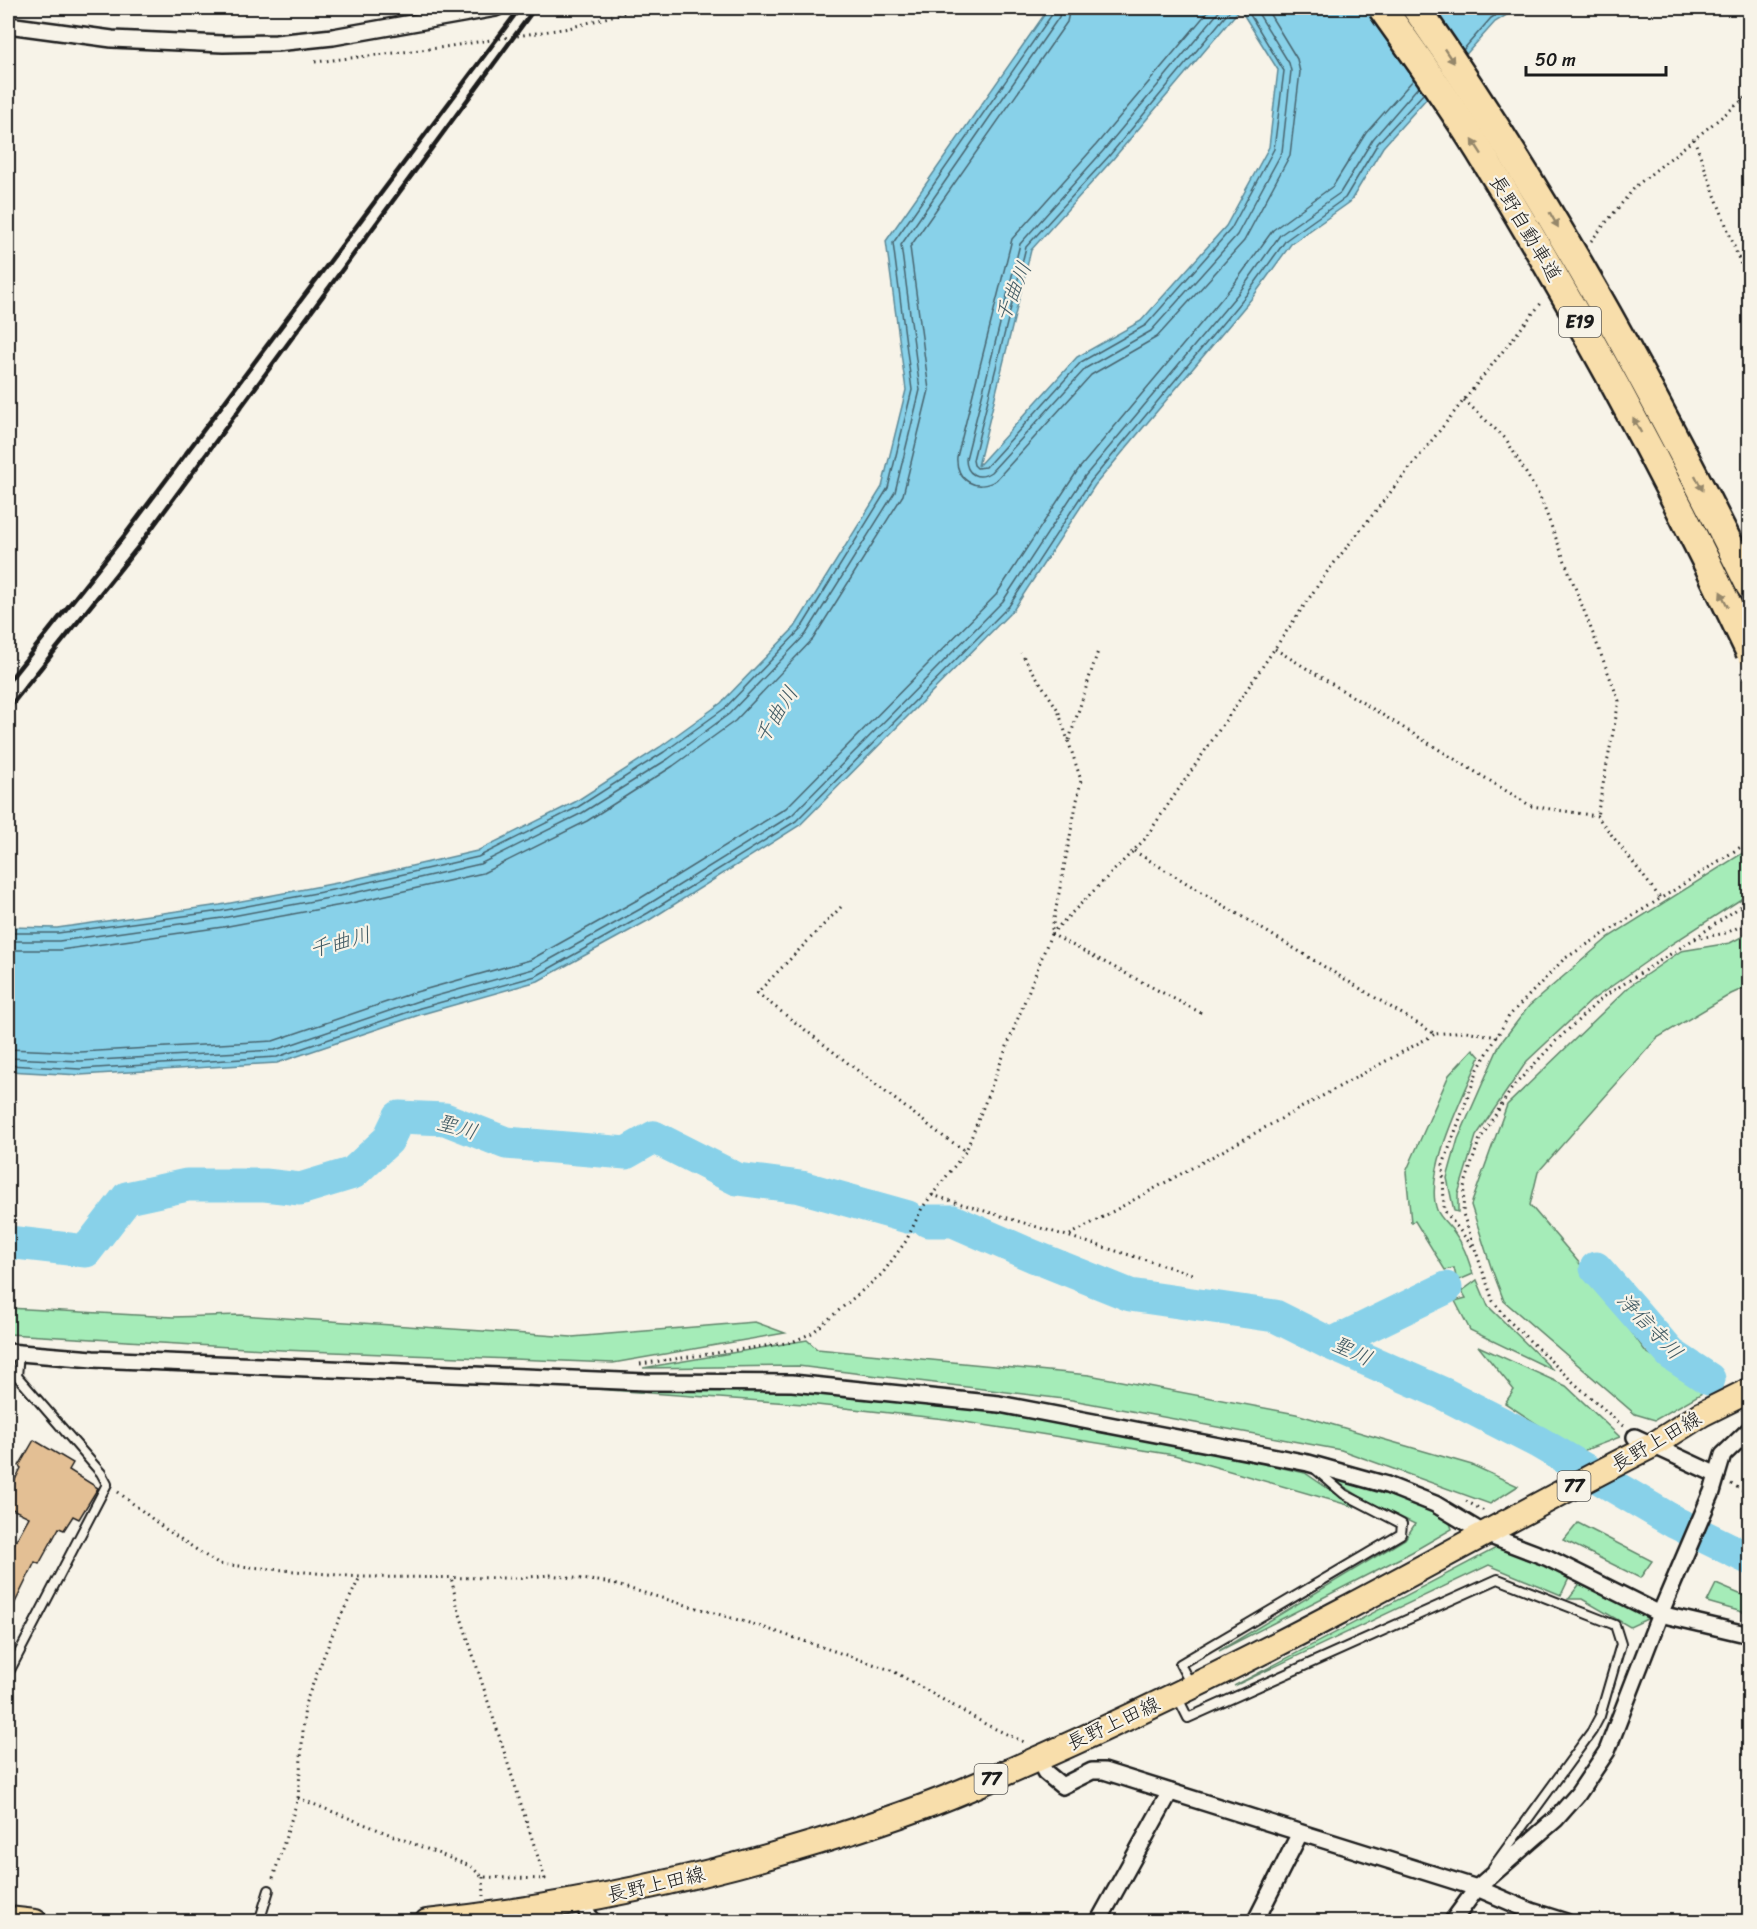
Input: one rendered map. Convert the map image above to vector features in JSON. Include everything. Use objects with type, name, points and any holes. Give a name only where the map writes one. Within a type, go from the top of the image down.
[{"type":"highway","name":"長野自動車道","points":[[1382,8],[1478,148],[1587,334],[1686,520],[1749,652]]},
{"type":"highway","name":"長野自動車道","points":[[1416,8],[1494,123],[1551,214],[1663,413],[1749,586]]},
{"type":"main road","name":"長野上田線","points":[[427,1922],[583,1900],[693,1877],[841,1835],[961,1792],[1184,1691],[1514,1519],[1641,1445],[1749,1390]]},
{"type":"main road","points":[[8,1919],[34,1922]]},
{"type":"street","points":[[8,25],[112,39],[223,44],[276,43],[333,37],[496,8]]},
{"type":"street","points":[[13,1353],[93,1359],[619,1381],[792,1383],[999,1404],[1308,1463],[1411,1494],[1435,1504],[1485,1534],[1548,1558],[1660,1614],[1749,1635]]},
{"type":"street","points":[[1452,1922],[1477,1888],[1556,1819],[1578,1794],[1607,1751],[1660,1614],[1712,1492],[1723,1455],[1749,1429]]},
{"type":"street","points":[[1641,1445],[1717,1475]]},
{"type":"street","points":[[1038,1758],[1046,1772],[1062,1786],[1092,1772],[1104,1771],[1477,1888],[1531,1911],[1566,1922]]},
{"type":"street","points":[[1098,1922],[1170,1792]]},
{"type":"street","points":[[1255,1922],[1300,1833]]},
{"type":"street","points":[[583,1900],[588,1916],[594,1922]]},
{"type":"lane","points":[[8,1674],[107,1484],[101,1473],[17,1376],[13,1353]]},
{"type":"lane","points":[[1308,1463],[1344,1494],[1402,1524],[1401,1534],[1180,1664],[1188,1719],[1498,1579],[1615,1625],[1621,1644],[1600,1716],[1592,1731],[1477,1888]]},
{"type":"lane","points":[[259,1922],[269,1890]]},
{"type":"path","points":[[315,62],[438,48],[569,28],[641,8]]},
{"type":"path","points":[[1591,241],[1635,186],[1749,94]]},
{"type":"path","points":[[1694,138],[1749,289]]},
{"type":"path","points":[[1051,934],[1134,851],[1150,831],[1327,572],[1547,297]]},
{"type":"path","points":[[1464,400],[1506,439],[1540,496],[1619,701],[1598,816]]},
{"type":"path","points":[[1275,649],[1531,806],[1598,816],[1661,899]]},
{"type":"path","points":[[1068,742],[1098,651]]},
{"type":"path","points":[[619,1381],[618,1371],[625,1366],[792,1342],[812,1333],[882,1274],[906,1241],[922,1208],[966,1151],[1051,934],[1081,780],[1058,710],[1021,653]]},
{"type":"path","points":[[1475,1249],[1444,1210],[1443,1165],[1478,1069],[1509,1016],[1564,959],[1749,841]]},
{"type":"path","points":[[1134,851],[1435,1034]]},
{"type":"path","points":[[1641,1445],[1509,1322],[1493,1301],[1463,1214],[1464,1187],[1479,1141],[1512,1089],[1556,1041],[1603,997],[1694,939],[1749,900]]},
{"type":"path","points":[[841,907],[757,993],[944,1137],[966,1151]]},
{"type":"path","points":[[1694,939],[1726,933],[1749,922]]},
{"type":"path","points":[[1051,934],[1203,1014]]},
{"type":"path","points":[[1070,1235],[1435,1034],[1466,1030],[1497,1036]]},
{"type":"path","points":[[932,1195],[1070,1235],[1192,1274]]},
{"type":"path","points":[[107,1484],[164,1528],[218,1564],[360,1577],[519,1578],[550,1575],[606,1582],[756,1625],[891,1670],[987,1725],[1028,1743],[1033,1747],[1038,1758]]},
{"type":"path","points":[[269,1890],[298,1798],[305,1704],[335,1628],[360,1577]]},
{"type":"path","points":[[298,1798],[470,1866],[483,1876],[545,1879],[457,1605],[451,1577]]},
{"type":"green space","points":[[1749,849],[1749,894],[1670,945],[1592,1000],[1527,1061],[1476,1136],[1458,1194],[1458,1212],[1454,1211],[1447,1178],[1458,1139],[1500,1044],[1529,1006],[1609,937]]},
{"type":"green space","points":[[1749,933],[1749,986],[1731,994],[1657,1038],[1538,1172],[1530,1205],[1592,1278],[1646,1352],[1679,1372],[1704,1392],[1655,1420],[1635,1414],[1504,1301],[1471,1205],[1507,1105],[1631,985],[1681,951],[1730,943]]},
{"type":"green space","points":[[1473,1049],[1480,1057],[1440,1154],[1434,1194],[1438,1213],[1460,1242],[1473,1274],[1457,1281],[1454,1268],[1445,1270],[1415,1221],[1411,1222],[1406,1172],[1449,1075]]},
{"type":"green space","points":[[1477,1280],[1488,1306],[1553,1370],[1470,1330],[1455,1301],[1466,1298],[1462,1291]]},
{"type":"green space","points":[[8,1308],[173,1317],[240,1315],[572,1337],[755,1322],[785,1333],[613,1363],[282,1350],[8,1334]]},
{"type":"green space","points":[[807,1340],[817,1349],[1089,1375],[1296,1414],[1472,1465],[1518,1486],[1490,1504],[1341,1450],[1072,1400],[798,1366],[643,1368]]},
{"type":"green space","points":[[1478,1346],[1566,1386],[1620,1437],[1580,1452],[1505,1403],[1514,1390]]},
{"type":"green space","points":[[540,1385],[780,1388],[958,1406],[1143,1436],[1305,1473],[1355,1507],[1174,1455],[945,1419],[817,1405]]},
{"type":"green space","points":[[1328,1476],[1372,1487],[1448,1517],[1452,1529],[1412,1552],[1219,1651],[1405,1539],[1415,1524],[1365,1500]]},
{"type":"green space","points":[[1578,1523],[1652,1561],[1640,1578],[1564,1540]]},
{"type":"green space","points":[[1498,1547],[1546,1564],[1570,1576],[1561,1595],[1489,1565],[1234,1686]]},
{"type":"green space","points":[[1582,1581],[1649,1618],[1630,1627],[1582,1599],[1568,1599]]},
{"type":"green space","points":[[1716,1584],[1749,1598],[1749,1614],[1707,1602]]},
{"type":"water","name":"千曲川","points":[[1049,8],[1518,8],[1495,22],[1383,147],[1350,202],[1291,244],[1252,298],[1095,485],[1014,609],[800,825],[651,919],[538,981],[422,1014],[277,1063],[80,1075],[8,1071],[8,927],[57,928],[220,905],[342,882],[477,851],[575,802],[660,747],[721,703],[795,627],[882,487],[906,390],[886,241]],"holes":[[[1240,9],[1278,70],[1269,147],[1226,226],[1141,321],[1077,357],[978,466],[1031,250],[1113,159]]]},
{"type":"building","points":[[34,1440],[73,1463],[69,1470],[98,1488],[79,1519],[73,1516],[64,1530],[59,1528],[39,1564],[35,1562],[8,1617],[8,1555],[29,1517],[8,1507],[8,1494],[21,1468],[19,1466]]},
{"type":"waterway","name":"聖川","points":[[8,1242],[86,1251],[127,1198],[187,1185],[265,1185],[300,1189],[353,1173],[388,1140],[399,1117],[445,1119],[506,1143],[626,1153],[654,1137],[737,1179],[801,1187],[908,1217]]},
{"type":"waterway","name":"聖川","points":[[928,1221],[953,1221],[1130,1295],[1275,1316],[1331,1344],[1442,1393],[1538,1442],[1676,1523],[1750,1559]]},
{"type":"waterway","name":"浄信寺川","points":[[1596,1268],[1671,1354],[1709,1379]]},
{"type":"waterway","name":"浄信寺川","points":[[1331,1344],[1446,1288]]},
{"type":"railway","points":[[8,682],[124,536],[520,8]]},
{"type":"railway","points":[[8,709],[138,547],[535,8]]}]
